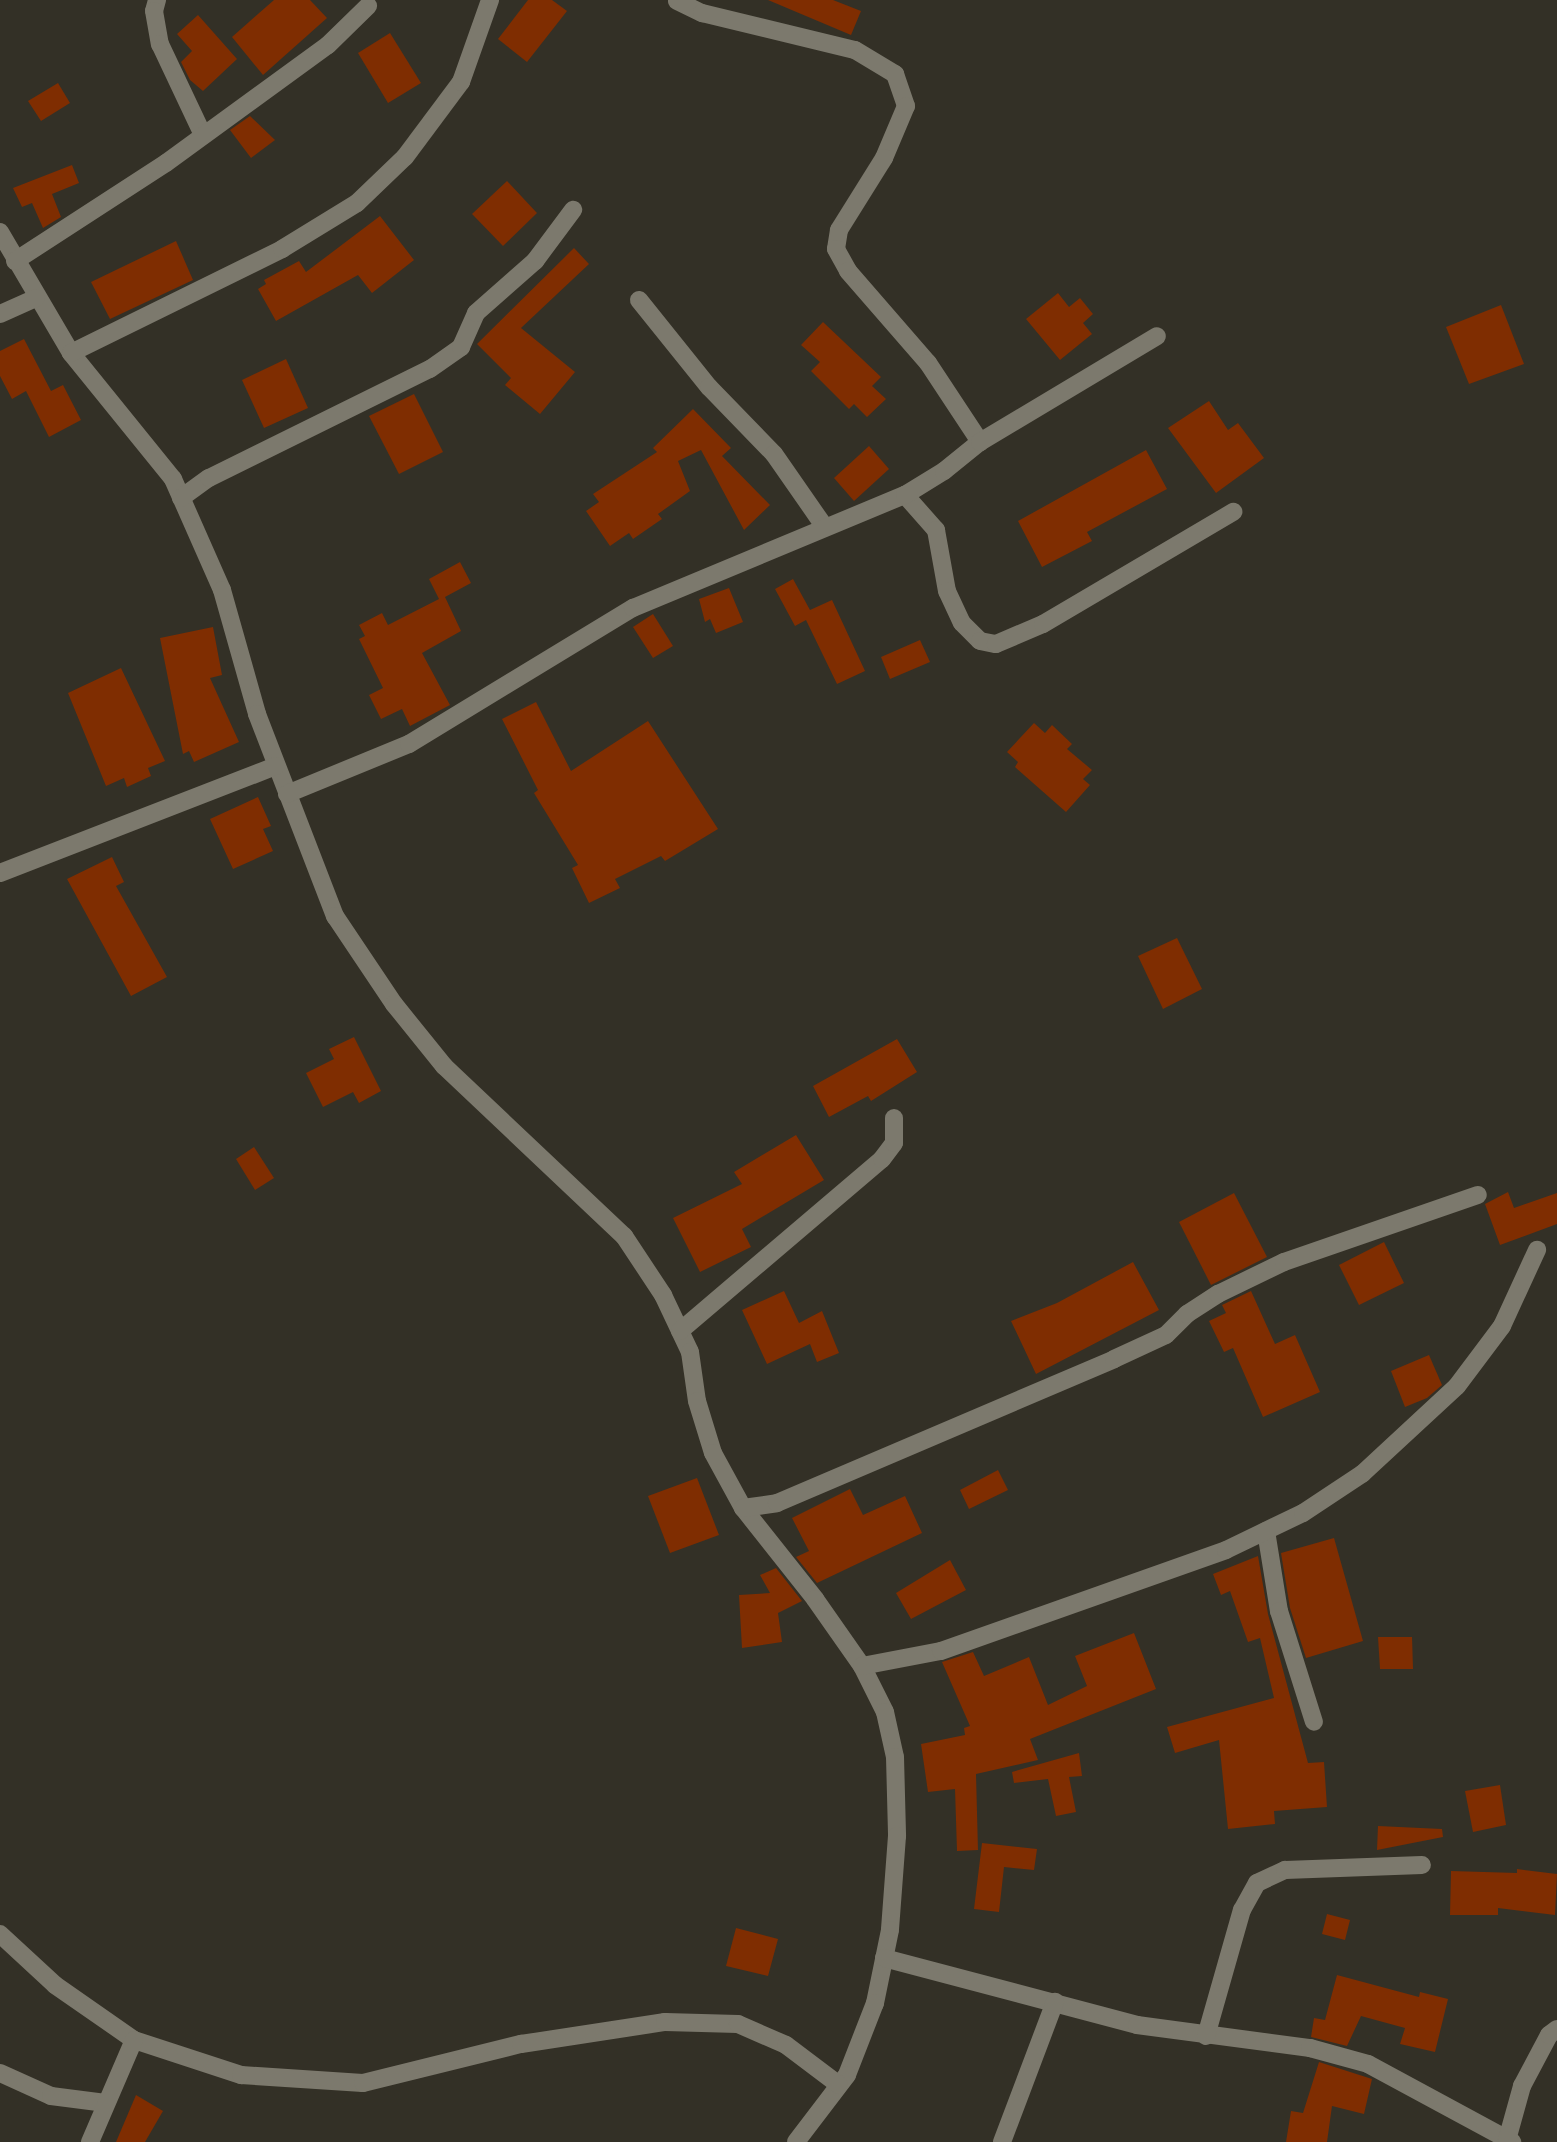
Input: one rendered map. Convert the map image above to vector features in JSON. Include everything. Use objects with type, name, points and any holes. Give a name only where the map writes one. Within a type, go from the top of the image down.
[{"type":"street","points":[[157,0],[154,11],[160,44],[204,135]]},
{"type":"street","points":[[71,354],[282,249],[357,203],[405,158],[461,82],[491,0]]},
{"type":"street","points":[[677,1],[702,13],[855,50],[895,74],[904,96],[903,113],[884,158],[839,230],[836,249],[848,271],[928,363],[980,442]]},
{"type":"street","points":[[15,261],[204,135],[328,45],[368,5]]},
{"type":"street","points":[[181,498],[209,478],[429,369],[461,347],[476,313],[535,261],[573,211]]},
{"type":"street","points":[[0,232],[71,354],[173,479],[222,590],[276,766],[335,916],[394,1004],[444,1066],[624,1236],[663,1295],[690,1352],[697,1401],[713,1452],[743,1508],[862,1665],[885,1712],[895,1756],[897,1836],[884,1958],[876,2003],[839,2085],[796,2142]]},
{"type":"street","points":[[0,314],[36,298]]},
{"type":"street","points":[[639,300],[709,387],[774,454],[824,527]]},
{"type":"street","points":[[287,794],[409,744],[634,608],[905,495],[944,471],[980,442],[1157,336]]},
{"type":"street","points":[[905,495],[936,530],[947,591],[962,623],[980,641],[996,644],[1043,624],[1233,512]]},
{"type":"street","points":[[0,873],[276,766]]},
{"type":"street","points":[[680,1331],[883,1159],[894,1143],[894,1118]]},
{"type":"street","points":[[743,1508],[778,1503],[1146,1345],[1166,1335],[1187,1314],[1219,1294],[1284,1262],[1478,1195]]},
{"type":"street","points":[[862,1665],[941,1651],[1226,1550],[1303,1513],[1362,1474],[1457,1386],[1502,1326],[1536,1250]]},
{"type":"street","points":[[1266,1531],[1279,1611],[1314,1722]]},
{"type":"street","points":[[1206,2036],[1242,1910],[1256,1883],[1285,1870],[1422,1866]]},
{"type":"street","points":[[0,1934],[55,1984],[134,2040],[242,2075],[363,2084],[521,2044],[665,2022],[738,2024],[786,2045],[839,2085]]},
{"type":"street","points":[[884,1958],[1137,2025],[1310,2048],[1368,2064],[1509,2141],[1522,2086],[1549,2035],[1557,2029]]},
{"type":"street","points":[[1002,2142],[1055,2002]]},
{"type":"street","points":[[90,2142],[134,2040]]},
{"type":"street","points":[[0,2073],[51,2096],[106,2103]]},
{"type":"building","points":[[274,0],[310,0],[327,18],[263,75],[232,37]]},
{"type":"building","points":[[528,0],[552,0],[567,11],[527,62],[498,39]]},
{"type":"building","points":[[768,0],[833,0],[861,11],[851,35]]},
{"type":"building","points":[[198,15],[237,59],[203,91],[190,80],[181,62],[192,51],[177,34]]},
{"type":"building","points":[[390,33],[421,83],[388,103],[358,53]]},
{"type":"building","points":[[58,83],[70,103],[41,121],[28,101]]},
{"type":"building","points":[[250,116],[275,140],[251,158],[230,130]]},
{"type":"building","points":[[72,165],[79,183],[52,194],[61,217],[43,228],[32,203],[22,207],[13,188]]},
{"type":"building","points":[[507,181],[537,213],[503,246],[472,214]]},
{"type":"building","points":[[380,216],[414,260],[372,293],[358,275],[276,321],[258,289],[266,284],[264,280],[299,261],[306,272]]},
{"type":"building","points":[[176,241],[193,280],[110,319],[91,282]]},
{"type":"building","points":[[574,248],[589,264],[521,328],[575,372],[540,414],[505,385],[511,378],[477,344]]},
{"type":"building","points":[[1058,293],[1069,307],[1080,298],[1093,314],[1083,323],[1092,334],[1060,360],[1026,319]]},
{"type":"building","points":[[1501,305],[1524,364],[1469,384],[1446,327]]},
{"type":"building","points":[[823,322],[881,377],[872,386],[886,399],[867,417],[854,404],[849,409],[811,371],[820,362],[801,345]]},
{"type":"building","points":[[24,339],[51,391],[63,385],[81,420],[49,437],[26,391],[12,399],[0,376],[0,351]]},
{"type":"building","points":[[286,359],[308,408],[264,428],[242,380]]},
{"type":"building","points":[[414,394],[443,452],[399,474],[369,416]]},
{"type":"building","points":[[1209,401],[1228,430],[1238,423],[1264,458],[1216,493],[1168,428]]},
{"type":"building","points":[[693,409],[731,448],[722,456],[770,505],[744,530],[701,450],[678,461],[690,491],[658,514],[662,519],[633,539],[629,533],[610,546],[586,511],[599,502],[593,494],[657,452],[653,448]]},
{"type":"building","points":[[869,446],[889,469],[854,501],[834,478]]},
{"type":"building","points":[[1146,450],[1167,489],[1087,532],[1092,541],[1042,567],[1018,521]]},
{"type":"building","points":[[460,562],[471,583],[445,597],[461,631],[422,653],[450,705],[410,726],[402,709],[381,719],[369,695],[383,688],[359,639],[365,636],[359,625],[382,613],[388,625],[439,599],[429,579]]},
{"type":"building","points":[[793,579],[810,610],[832,600],[865,671],[837,684],[806,620],[795,626],[775,589]]},
{"type":"building","points":[[729,588],[743,622],[716,633],[710,619],[705,622],[699,599]]},
{"type":"building","points":[[653,614],[673,646],[653,658],[633,627]]},
{"type":"building","points":[[213,627],[222,675],[210,678],[239,742],[194,762],[189,751],[183,754],[160,638]]},
{"type":"building","points":[[920,640],[930,662],[890,679],[881,657]]},
{"type":"building","points":[[121,668],[165,761],[148,768],[151,776],[127,787],[124,778],[106,786],[68,693]]},
{"type":"building","points":[[536,702],[571,771],[648,721],[718,829],[665,861],[661,856],[615,879],[620,888],[589,903],[572,868],[578,865],[534,793],[538,790],[502,719]]},
{"type":"building","points":[[1034,723],[1045,733],[1052,725],[1072,744],[1067,749],[1092,770],[1083,779],[1090,785],[1066,812],[1015,767],[1018,762],[1007,752]]},
{"type":"building","points":[[258,797],[271,826],[263,829],[273,851],[233,869],[210,819]]},
{"type":"building","points":[[112,857],[124,882],[116,886],[167,977],[131,996],[67,879]]},
{"type":"building","points":[[1177,938],[1202,989],[1163,1009],[1138,956]]},
{"type":"building","points":[[354,1037],[381,1091],[359,1103],[353,1092],[323,1107],[306,1073],[334,1059],[329,1049]]},
{"type":"building","points":[[897,1039],[917,1072],[871,1101],[868,1096],[829,1117],[813,1086]]},
{"type":"building","points":[[796,1135],[824,1180],[742,1229],[751,1247],[700,1272],[673,1218],[742,1184],[734,1172]]},
{"type":"building","points":[[254,1147],[274,1178],[255,1190],[236,1159]]},
{"type":"building","points":[[1508,1192],[1514,1208],[1557,1193],[1557,1224],[1500,1245],[1485,1204]]},
{"type":"building","points":[[1234,1193],[1267,1257],[1211,1285],[1179,1222]]},
{"type":"building","points":[[1384,1242],[1404,1283],[1359,1305],[1339,1265]]},
{"type":"building","points":[[1133,1262],[1159,1310],[1036,1374],[1011,1321],[1057,1303]]},
{"type":"building","points":[[784,1291],[799,1323],[822,1311],[839,1353],[817,1362],[810,1344],[767,1364],[742,1310]]},
{"type":"building","points":[[1251,1291],[1275,1344],[1295,1335],[1320,1392],[1263,1417],[1233,1348],[1224,1352],[1209,1321],[1226,1313],[1222,1305]]},
{"type":"building","points":[[1429,1355],[1442,1385],[1427,1398],[1405,1407],[1391,1371]]},
{"type":"building","points":[[998,1470],[1008,1490],[969,1509],[960,1490]]},
{"type":"building","points":[[697,1478],[719,1535],[670,1553],[648,1496]]},
{"type":"building","points":[[850,1489],[863,1515],[905,1496],[922,1533],[817,1583],[796,1557],[809,1551],[792,1518]]},
{"type":"building","points":[[1334,1538],[1363,1641],[1306,1658],[1290,1608],[1281,1553]]},
{"type":"building","points":[[1258,1556],[1268,1614],[1308,1763],[1324,1762],[1327,1807],[1274,1811],[1275,1824],[1228,1829],[1219,1740],[1175,1753],[1167,1727],[1274,1698],[1260,1638],[1248,1642],[1230,1591],[1221,1595],[1213,1574]]},
{"type":"building","points":[[950,1560],[966,1590],[911,1619],[896,1593]]},
{"type":"building","points":[[776,1568],[802,1601],[778,1613],[782,1642],[742,1648],[739,1595],[770,1593],[760,1575]]},
{"type":"building","points":[[1134,1633],[1156,1689],[1030,1739],[1038,1760],[976,1774],[978,1850],[957,1851],[955,1789],[928,1792],[921,1744],[965,1735],[964,1728],[970,1726],[942,1662],[973,1652],[984,1676],[1029,1657],[1048,1705],[1087,1686],[1075,1656]]},
{"type":"building","points":[[1378,1637],[1412,1637],[1413,1669],[1380,1669]]},
{"type":"building","points":[[1079,1753],[1082,1776],[1069,1777],[1076,1812],[1056,1816],[1048,1779],[1014,1783],[1012,1772]]},
{"type":"building","points":[[1500,1785],[1506,1825],[1473,1832],[1465,1791]]},
{"type":"building","points":[[1378,1826],[1442,1829],[1443,1837],[1377,1850]]},
{"type":"building","points":[[982,1843],[1037,1849],[1034,1870],[1004,1867],[999,1912],[974,1909]]},
{"type":"building","points":[[1517,1869],[1557,1874],[1555,1915],[1498,1908],[1498,1915],[1450,1915],[1451,1871],[1517,1873]]},
{"type":"building","points":[[1327,1914],[1350,1920],[1345,1940],[1322,1934]]},
{"type":"building","points":[[736,1928],[778,1939],[768,1976],[726,1966]]},
{"type":"building","points":[[1337,1975],[1419,1997],[1420,1992],[1448,1999],[1435,2052],[1400,2044],[1405,2028],[1361,2016],[1347,2046],[1311,2037],[1314,2018],[1325,2020]]},
{"type":"building","points":[[1319,2062],[1372,2079],[1364,2114],[1332,2106],[1327,2142],[1286,2142],[1291,2111],[1303,2113]]},
{"type":"building","points":[[136,2095],[163,2111],[145,2142],[116,2142]]}]
